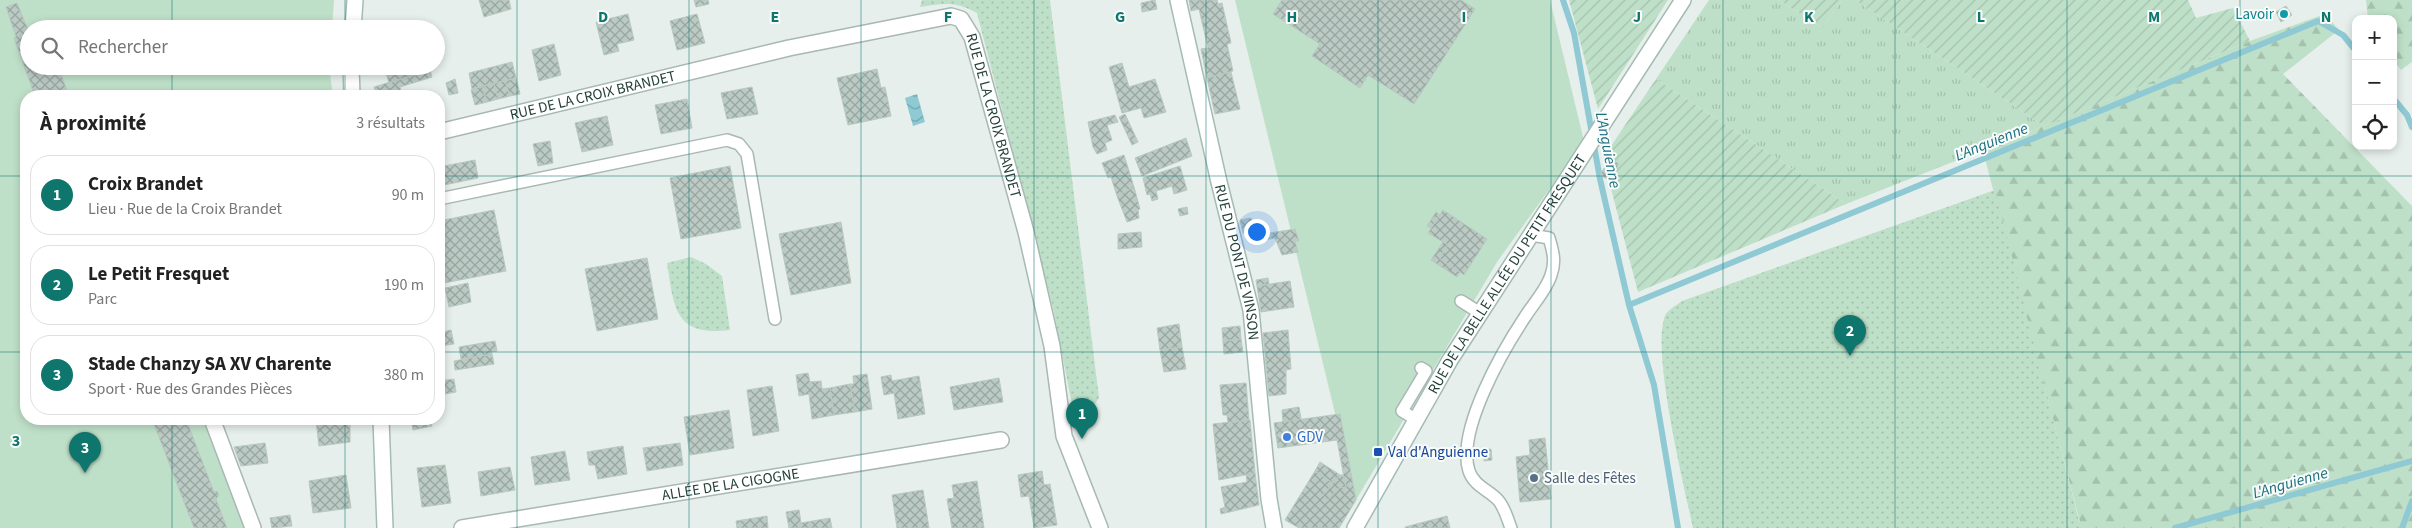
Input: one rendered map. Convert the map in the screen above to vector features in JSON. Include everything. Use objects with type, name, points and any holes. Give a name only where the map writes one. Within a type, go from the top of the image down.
[{"type":"street","points":[[354,20],[355,0]]},
{"type":"street","name":"RUE DU PONT DE VINSON","points":[[1178,0],[1219,182],[1251,310],[1269,499],[1274,528]]},
{"type":"street","name":"RUE DE LA BELLE ALLÉE DU PETIT FRESQUET","points":[[1355,528],[1450,360],[1683,0]]},
{"type":"street","name":"RUE DE LA CROIX BRANDET","points":[[445,131],[788,48],[951,16],[961,19],[972,37],[1026,232],[1052,346],[1064,436],[1100,528]]},
{"type":"street","points":[[351,75],[352,90]]},
{"type":"street","points":[[214,425],[252,528]]},
{"type":"street","points":[[381,425],[385,528]]},
{"type":"street","name":"ALLÉE DE LA CIGOGNE","points":[[462,528],[1000,440]]},
{"type":"lane","points":[[445,198],[727,140],[739,144],[747,154],[775,319]]},
{"type":"lane","points":[[1510,528],[1505,511],[1497,499],[1480,487],[1469,472],[1468,451],[1472,428],[1489,378],[1506,347],[1551,276],[1555,256],[1549,238],[1531,235]]},
{"type":"lane","points":[[1461,301],[1480,314]]},
{"type":"lane","points":[[1417,420],[1402,412],[1426,371],[1421,368]]},
{"type":"green space","points":[[0,0],[334,0],[333,20],[20,20],[20,75],[330,75],[332,90],[20,90],[20,425],[207,425],[245,528],[0,528]]},
{"type":"green space","points":[[922,0],[1050,0],[1099,398],[1077,430],[1053,308],[977,13],[962,6],[950,4],[920,7]]},
{"type":"green space","points":[[1235,0],[1550,0],[1584,141],[1497,262],[1356,500]]},
{"type":"green space","points":[[1569,0],[1668,0],[1598,109]]},
{"type":"green space","points":[[1709,0],[1779,0],[1822,28],[1842,0],[1855,0],[2044,126],[1846,204],[1656,79]]},
{"type":"green space","points":[[1779,0],[1842,0],[1822,28]]},
{"type":"green space","points":[[1855,0],[2188,0],[2196,18],[2233,8],[2250,41],[2044,126]]},
{"type":"green space","points":[[2366,0],[2412,0],[2412,62],[2401,70],[2397,65],[2397,15],[2368,15]]},
{"type":"green space","points":[[2325,14],[2339,30],[2283,74],[2352,145],[2352,150],[2357,150],[2412,206],[2412,528],[2063,528],[2080,522],[1983,151],[2250,41]]},
{"type":"green space","points":[[1656,79],[1846,204],[1638,292],[1603,158]]},
{"type":"green space","points":[[1995,190],[2081,528],[1693,528],[1676,452],[1665,387],[1662,333],[1665,316],[1668,312],[1682,301]]},
{"type":"green space","points":[[691,257],[706,264],[722,276],[730,330],[712,331],[698,329],[687,323],[680,316],[672,293],[667,263]]},
{"type":"water","points":[[917,94],[925,122],[913,126],[905,98]]},
{"type":"building","points":[[479,0],[509,0],[511,9],[484,17]]},
{"type":"building","points":[[694,0],[708,0],[709,4],[696,7]]},
{"type":"building","points":[[1155,0],[1157,9],[1142,12],[1141,3]]},
{"type":"building","points":[[1189,0],[1217,0],[1218,4],[1222,3],[1231,43],[1227,44],[1233,71],[1207,78],[1201,49],[1208,48],[1199,9],[1191,11]]},
{"type":"building","points":[[1282,0],[1461,0],[1475,9],[1414,104],[1368,75],[1360,88],[1312,56],[1320,44],[1273,14]]},
{"type":"building","points":[[17,3],[24,20],[20,20],[20,55],[14,38],[16,37],[6,7]]},
{"type":"building","name":"Lavoir","points":[[2286,6],[2292,15],[2281,22],[2276,12]]},
{"type":"building","points":[[628,14],[634,40],[617,44],[619,51],[604,55],[596,22]]},
{"type":"building","points":[[697,14],[705,43],[677,50],[670,21]]},
{"type":"building","points":[[554,44],[561,75],[539,81],[532,50]]},
{"type":"building","points":[[512,62],[516,78],[472,89],[469,73]]},
{"type":"building","points":[[1122,63],[1129,87],[1155,79],[1166,112],[1144,118],[1141,108],[1122,113],[1109,67]]},
{"type":"building","points":[[877,69],[881,88],[885,87],[891,116],[848,125],[837,78]]},
{"type":"building","points":[[1231,72],[1240,109],[1215,114],[1207,78]]},
{"type":"building","points":[[27,75],[61,75],[67,90],[33,90]]},
{"type":"building","points":[[387,75],[416,75],[389,83]]},
{"type":"building","points":[[414,75],[431,75],[432,77],[400,87],[401,90],[375,90],[374,87]]},
{"type":"building","points":[[516,78],[520,94],[510,96],[505,81]]},
{"type":"building","points":[[455,79],[458,93],[449,95],[446,83]]},
{"type":"building","points":[[505,81],[510,96],[498,99],[494,83]]},
{"type":"building","points":[[494,83],[498,99],[487,102],[482,86]]},
{"type":"building","points":[[482,86],[487,102],[475,105],[471,90]]},
{"type":"building","points":[[752,87],[758,114],[727,119],[721,93]]},
{"type":"building","points":[[687,99],[692,128],[661,134],[655,105]]},
{"type":"building","points":[[1125,114],[1138,142],[1132,145],[1119,117]]},
{"type":"building","points":[[1115,115],[1118,122],[1107,125],[1112,140],[1105,143],[1107,150],[1097,154],[1093,147],[1088,122]]},
{"type":"building","points":[[607,116],[613,145],[582,152],[575,123]]},
{"type":"building","points":[[1186,138],[1192,156],[1142,176],[1135,158]]},
{"type":"building","points":[[550,141],[553,163],[538,166],[533,144]]},
{"type":"building","points":[[1124,155],[1134,187],[1117,196],[1111,177],[1108,178],[1102,163]]},
{"type":"building","points":[[1610,158],[1619,164],[1609,180],[1600,175]]},
{"type":"building","points":[[475,160],[478,178],[445,185],[445,166]]},
{"type":"building","points":[[730,166],[741,228],[681,239],[670,178]]},
{"type":"building","points":[[1180,166],[1187,190],[1174,194],[1172,186],[1156,191],[1158,199],[1152,201],[1150,194],[1147,195],[1143,178]]},
{"type":"building","points":[[1134,187],[1140,209],[1138,210],[1139,218],[1127,222],[1117,196]]},
{"type":"building","points":[[1187,207],[1188,214],[1180,216],[1178,209]]},
{"type":"building","points":[[494,210],[506,271],[445,283],[445,220]]},
{"type":"building","points":[[1443,210],[1487,239],[1464,275],[1439,258],[1448,245],[1428,233]]},
{"type":"building","points":[[1436,212],[1440,215],[1431,228],[1427,226]]},
{"type":"building","points":[[1251,218],[1254,231],[1243,233],[1240,220]]},
{"type":"building","points":[[841,222],[851,283],[791,295],[779,234]]},
{"type":"building","points":[[1295,229],[1299,241],[1295,241],[1298,252],[1282,255],[1275,238],[1264,240],[1263,234]]},
{"type":"building","points":[[1141,232],[1142,247],[1118,249],[1118,234]]},
{"type":"building","points":[[1443,242],[1448,245],[1439,258],[1460,272],[1457,277],[1431,260]]},
{"type":"building","points":[[647,258],[658,319],[597,331],[585,269]]},
{"type":"building","points":[[1268,278],[1269,284],[1257,286],[1256,280]]},
{"type":"building","points":[[1290,281],[1294,307],[1261,312],[1257,286]]},
{"type":"building","points":[[468,283],[471,302],[449,307],[445,288]]},
{"type":"building","points":[[1179,324],[1182,347],[1160,350],[1157,328]]},
{"type":"building","points":[[1240,326],[1241,339],[1223,341],[1222,328]]},
{"type":"building","points":[[451,330],[454,344],[445,345],[445,332]]},
{"type":"building","points":[[1288,330],[1291,369],[1286,370],[1286,394],[1269,396],[1263,333]]},
{"type":"building","points":[[1241,339],[1243,352],[1224,354],[1223,341]]},
{"type":"building","points":[[495,341],[497,351],[491,352],[492,354],[461,359],[459,347]]},
{"type":"building","points":[[1182,347],[1186,369],[1164,372],[1160,350]]},
{"type":"building","points":[[492,354],[494,364],[455,370],[454,361]]},
{"type":"building","points":[[808,373],[810,382],[821,381],[822,389],[830,388],[834,415],[812,419],[809,394],[799,396],[796,375]]},
{"type":"building","points":[[867,374],[872,409],[855,412],[850,384],[854,384],[853,376]]},
{"type":"building","points":[[891,375],[892,381],[919,376],[925,414],[898,419],[894,393],[884,395],[881,377]]},
{"type":"building","points":[[999,378],[1003,402],[954,410],[950,387]]},
{"type":"building","points":[[454,379],[456,392],[445,394],[445,380]]},
{"type":"building","points":[[1246,383],[1249,420],[1228,423],[1227,415],[1223,415],[1220,385]]},
{"type":"building","points":[[850,384],[855,412],[834,415],[830,388]]},
{"type":"building","points":[[772,386],[779,431],[753,436],[747,390]]},
{"type":"building","points":[[1299,407],[1301,419],[1283,422],[1282,410]]},
{"type":"building","points":[[729,410],[734,448],[690,455],[684,417]]},
{"type":"building","points":[[1340,414],[1356,500],[1339,528],[1299,528],[1285,520],[1315,471],[1333,483],[1323,495],[1328,500],[1340,487],[1346,488],[1337,440],[1278,448],[1274,423]]},
{"type":"building","points":[[1250,420],[1255,473],[1219,480],[1213,424]]},
{"type":"building","points":[[154,425],[188,425],[214,492],[217,491],[219,495],[216,499],[227,528],[194,528]]},
{"type":"building","points":[[316,425],[350,425],[350,442],[319,446]]},
{"type":"building","points":[[412,425],[432,426],[413,430]]},
{"type":"building","name":"Salle des Fêtes","points":[[1545,438],[1551,499],[1520,502],[1516,457],[1530,455],[1529,440]]},
{"type":"building","points":[[265,443],[268,463],[241,466],[234,447]]},
{"type":"building","points":[[680,443],[683,465],[647,471],[643,448]]},
{"type":"building","points":[[623,446],[627,474],[598,479],[595,465],[589,465],[587,452]]},
{"type":"building","points":[[1491,449],[1492,460],[1484,461],[1484,450]]},
{"type":"building","points":[[565,451],[570,480],[535,485],[531,457]]},
{"type":"building","points":[[1320,462],[1340,475],[1333,483],[1315,471]]},
{"type":"building","points":[[445,465],[451,503],[422,507],[417,468]]},
{"type":"building","points":[[510,467],[515,490],[481,496],[478,472]]},
{"type":"building","points":[[1042,471],[1044,485],[1050,484],[1057,525],[1034,528],[1029,496],[1021,497],[1018,475]]},
{"type":"building","points":[[1255,473],[1259,505],[1221,514],[1220,509],[1225,507],[1221,487],[1247,482],[1246,474]]},
{"type":"building","points":[[346,475],[351,508],[313,513],[309,481]]},
{"type":"building","points":[[1340,475],[1343,475],[1346,488],[1340,487],[1328,500],[1323,495]]},
{"type":"building","points":[[977,481],[984,528],[952,528],[947,499],[954,498],[952,485]]},
{"type":"building","points":[[923,490],[929,528],[897,528],[892,495]]},
{"type":"building","points":[[799,510],[801,523],[830,518],[832,528],[789,528],[786,512]]},
{"type":"building","points":[[290,515],[292,526],[272,528],[270,518]]},
{"type":"building","points":[[767,516],[768,528],[737,528],[736,521]]},
{"type":"building","points":[[1447,516],[1450,528],[1405,528],[1405,527]]},
{"type":"waterway","name":"L'Anguienne","points":[[1563,0],[1574,33],[1600,179],[1629,305],[1654,385],[1678,528]]},
{"type":"waterway","name":"L'Anguienne","points":[[1629,305],[2318,21],[2343,35],[2352,46]]},
{"type":"waterway","name":"L'Anguienne","points":[[2397,103],[2407,115],[2412,127]]},
{"type":"waterway","name":"L'Anguienne","points":[[2175,528],[2412,461]]},
{"type":"waterway","name":"L'Anguienne","points":[[2402,528],[2412,501]]},
{"type":"place","name":"Lavoir","points":[[2284,14]]},
{"type":"place","name":"Le Petit Fresquet","points":[[1850,356]]},
{"type":"place","name":"GDV","points":[[1287,437]]},
{"type":"place","name":"Croix Brandet","points":[[1082,439]]},
{"type":"place","name":"Val d'Anguienne","points":[[1378,452]]},
{"type":"place","name":"Stade Chanzy SA XV Charente","points":[[85,473]]},
{"type":"place","name":"Salle des Fêtes","points":[[1534,478]]}]
